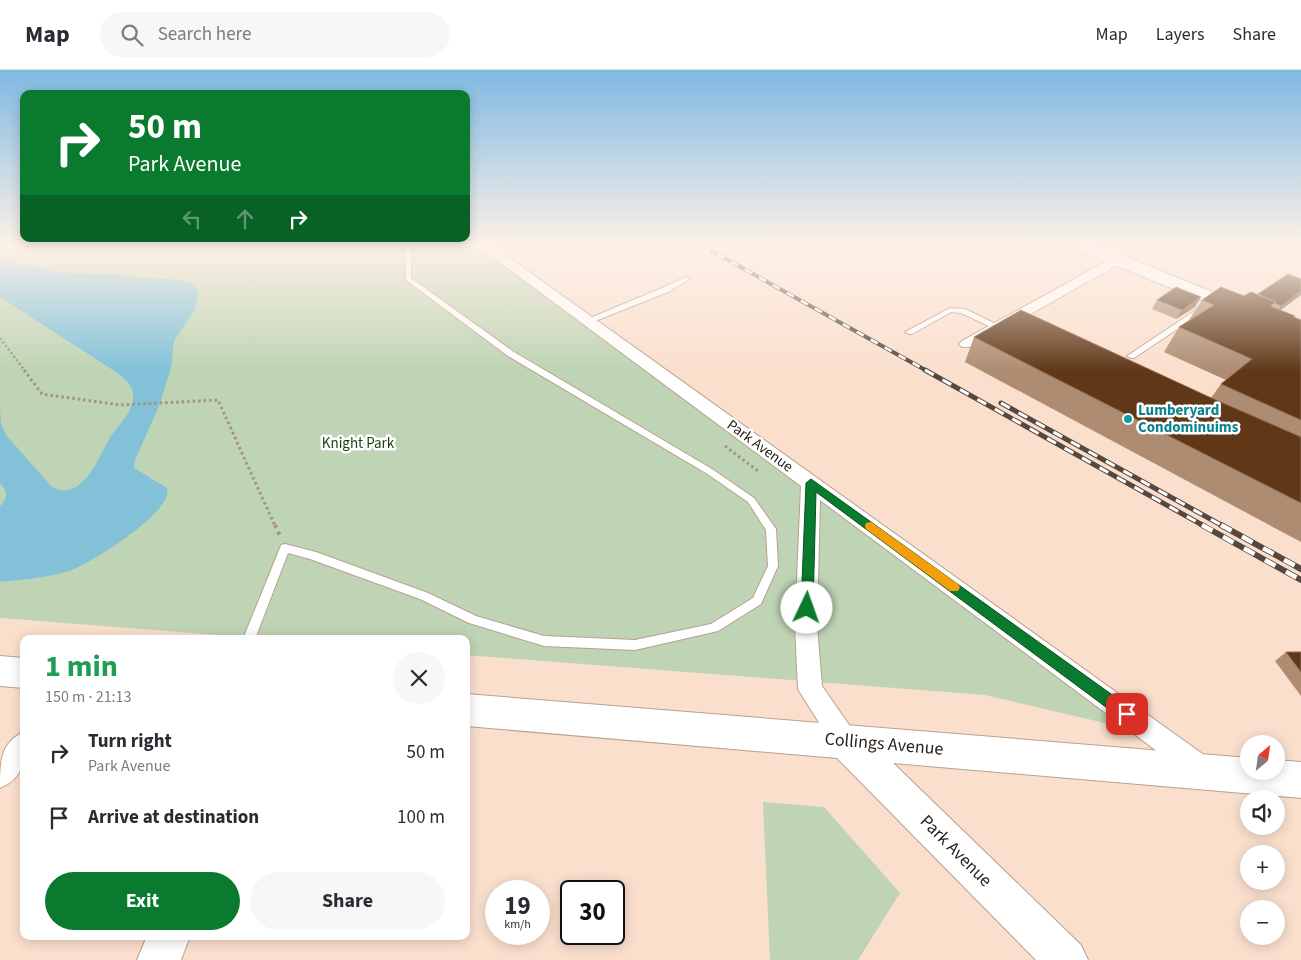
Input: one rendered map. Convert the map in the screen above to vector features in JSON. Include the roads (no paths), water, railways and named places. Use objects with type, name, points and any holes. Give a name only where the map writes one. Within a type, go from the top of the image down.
[{"type":"main road","points":[[1183,288],[1300,332]]},
{"type":"main road","points":[[0,671],[20,673]]},
{"type":"main road","name":"Collings Avenue","points":[[470,710],[1301,780]]},
{"type":"main road","name":"Park Avenue","points":[[845,741],[1066,960]]},
{"type":"main road","points":[[159,960],[167,940]]},
{"type":"street","name":"Park Avenue","points":[[541,288],[1204,771]]},
{"type":"street","points":[[967,344],[1067,288]]},
{"type":"street","points":[[1001,325],[1021,331]]},
{"type":"street","points":[[811,483],[806,626],[810,689],[845,741]]},
{"type":"street","points":[[0,775],[20,749]]},
{"type":"lane","points":[[251,635],[286,548],[312,555],[424,596],[473,620],[544,641],[635,645],[714,628],[757,601],[773,566],[771,529],[751,500],[709,471],[510,354],[419,288]]},
{"type":"lane","points":[[587,321],[670,288]]},
{"type":"lane","points":[[1131,356],[1214,300]]},
{"type":"lane","points":[[909,332],[950,310],[962,311],[1001,325]]},
{"type":"water","points":[[0,288],[195,288],[199,291],[195,309],[174,341],[171,368],[159,406],[135,460],[134,468],[167,488],[166,498],[146,522],[130,535],[82,565],[63,573],[45,577],[0,582],[0,506],[6,494],[0,483],[0,409],[1,424],[6,435],[52,487],[63,490],[72,489],[81,483],[95,465],[110,437],[129,411],[132,405],[133,393],[128,382],[113,370],[0,297]]},
{"type":"railway","points":[[777,288],[927,371]]},
{"type":"railway","points":[[925,370],[1204,526]]},
{"type":"railway","points":[[1001,403],[1223,526]]},
{"type":"railway","points":[[1202,525],[1301,580]]},
{"type":"railway","points":[[1221,525],[1301,569]]},
{"type":"place","name":"Lumberyard Condominuims","points":[[1128,419]]},
{"type":"park label","name":"Knight Park","points":[[358,443]]}]
